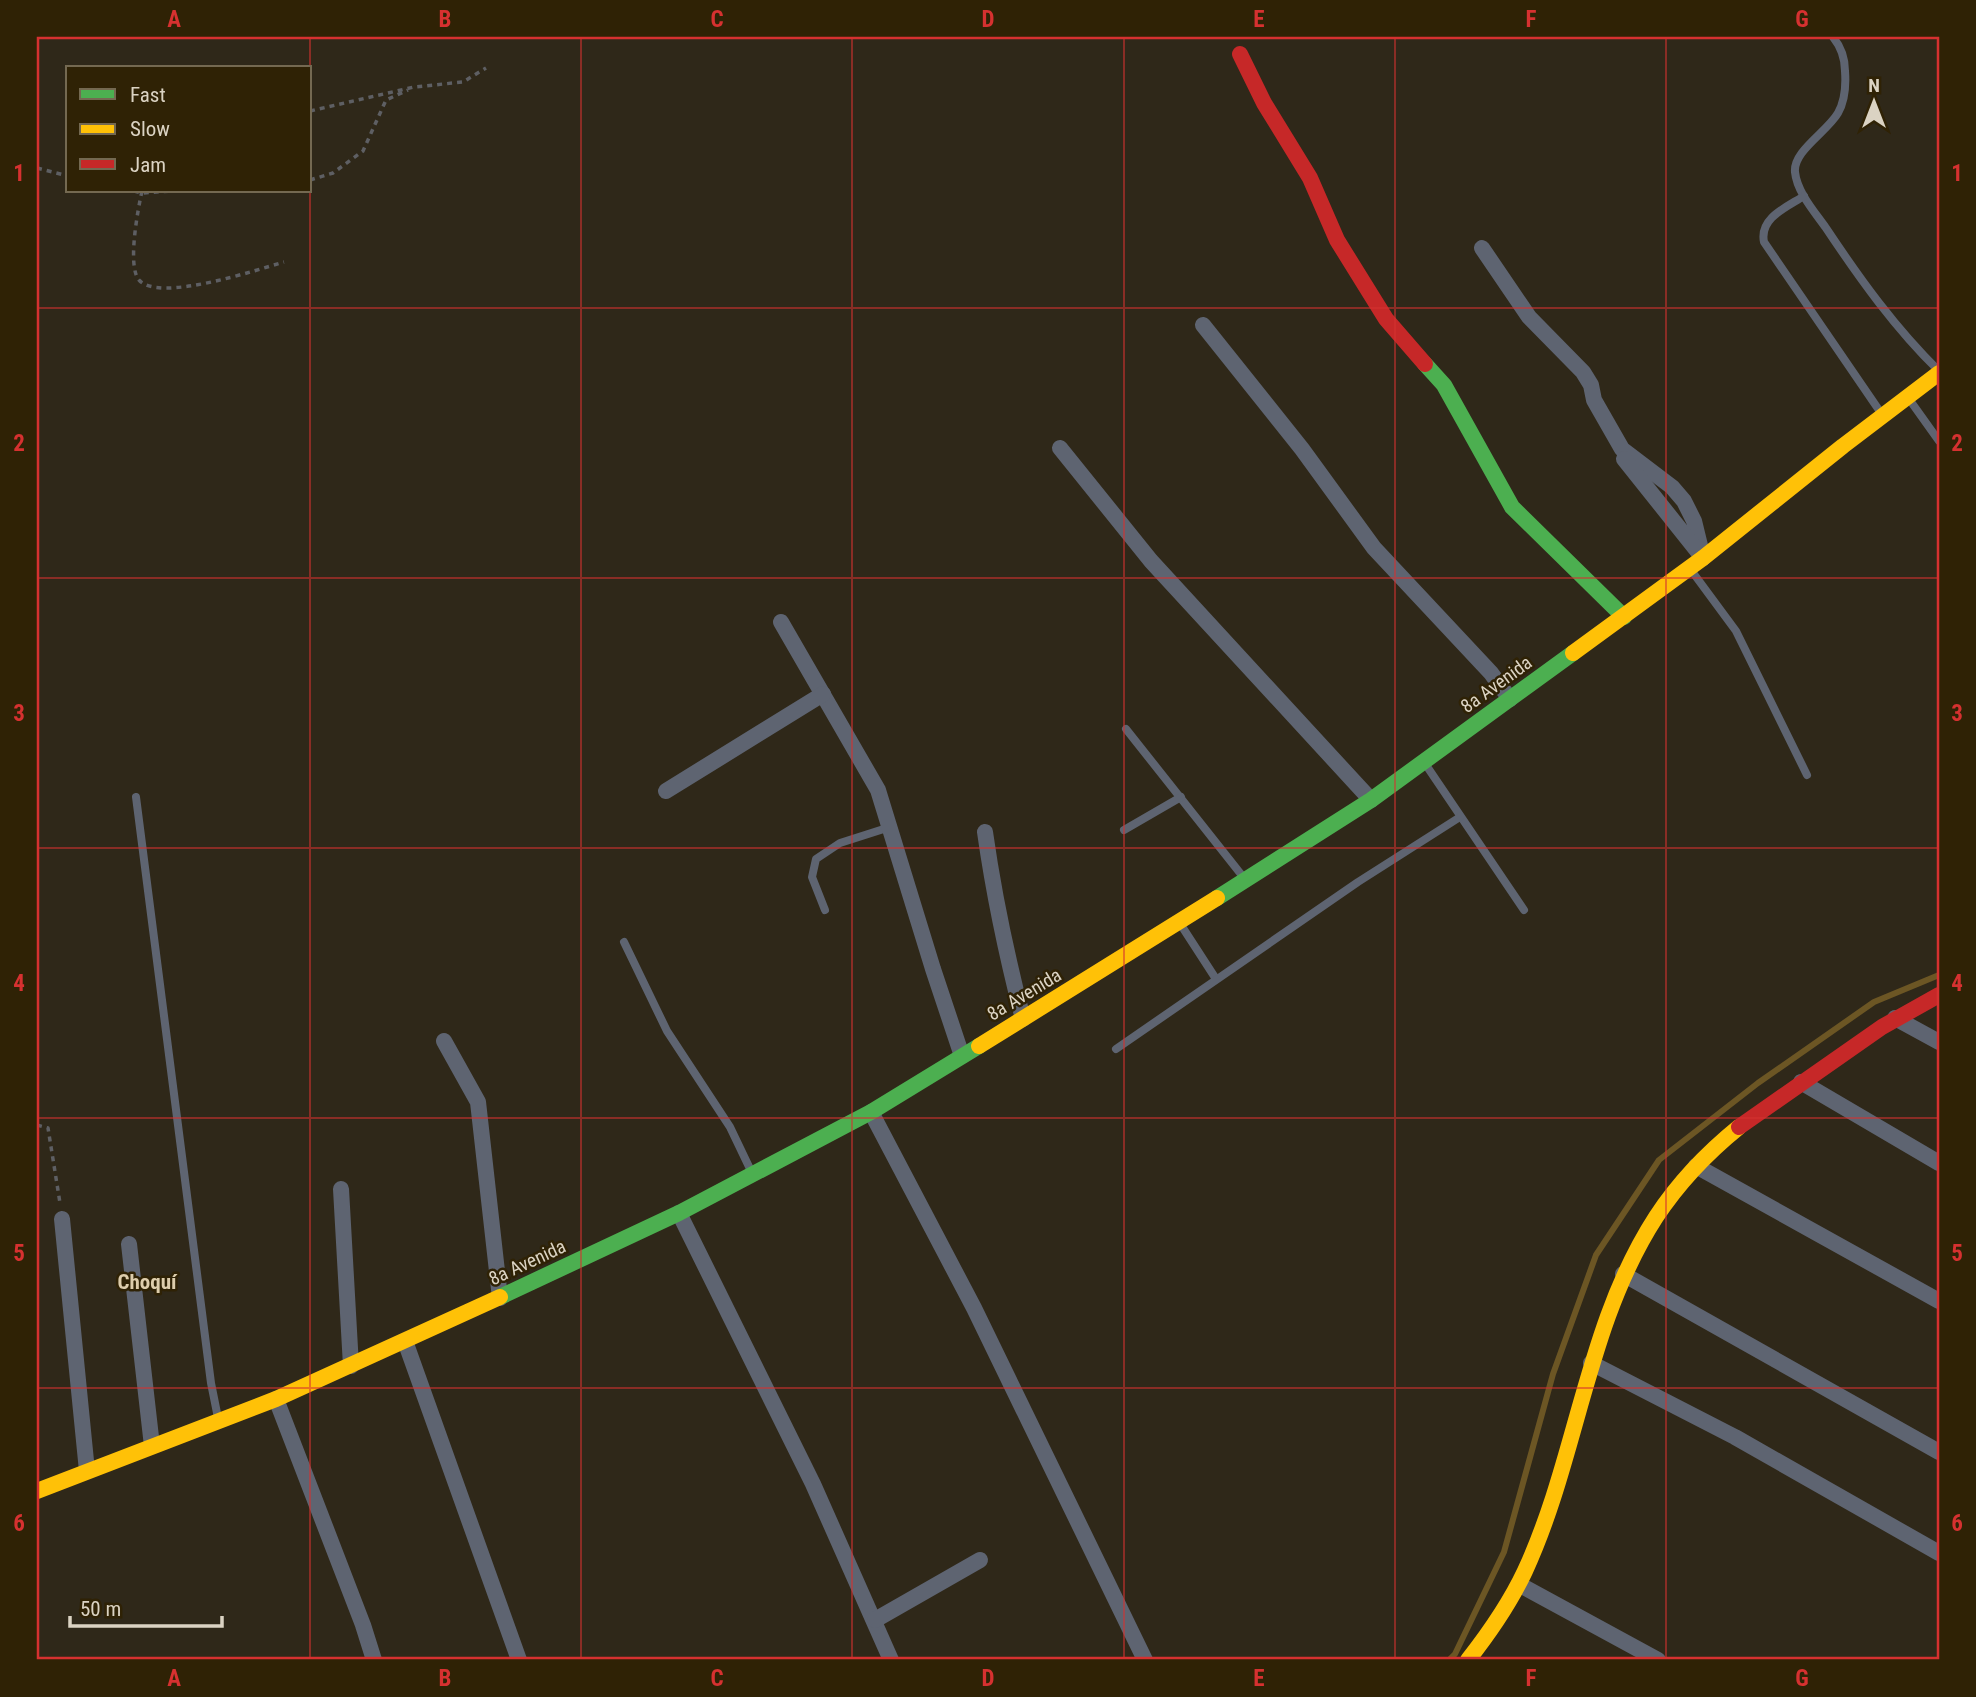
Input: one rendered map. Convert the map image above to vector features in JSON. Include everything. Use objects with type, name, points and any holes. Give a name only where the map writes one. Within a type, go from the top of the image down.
[{"type":"street","points":[[1240,54],[1264,103],[1310,178],[1337,240],[1386,319],[1444,386],[1512,507],[1624,617]]},
{"type":"street","points":[[1482,248],[1530,317],[1583,372],[1591,385],[1598,428],[1703,558]]},
{"type":"street","points":[[1203,325],[1302,449],[1374,548],[1491,673],[1510,699]]},
{"type":"street","name":"8a Avenida","points":[[37,1491],[276,1399],[351,1366],[679,1213],[754,1176],[871,1112],[1023,1020],[1371,800],[1703,558],[1939,372]]},
{"type":"street","points":[[1060,448],[1151,561],[1371,800]]},
{"type":"street","points":[[781,622],[878,790],[962,1056]]},
{"type":"street","points":[[666,791],[823,694]]},
{"type":"street","points":[[985,832],[1005,951],[1023,1020]]},
{"type":"street","points":[[1468,1660],[1520,1585],[1539,1540],[1591,1363],[1623,1274],[1652,1224],[1696,1166],[1761,1111],[1895,1018],[1939,995]]},
{"type":"street","points":[[1895,1018],[1939,1042]]},
{"type":"street","points":[[444,1041],[478,1102],[500,1298]]},
{"type":"street","points":[[1801,1082],[1939,1163]]},
{"type":"street","points":[[871,1112],[974,1308],[1145,1660]]},
{"type":"street","points":[[1696,1166],[1939,1301]]},
{"type":"street","points":[[341,1189],[351,1366]]},
{"type":"street","points":[[679,1213],[813,1484],[891,1660]]},
{"type":"street","points":[[62,1219],[87,1471]]},
{"type":"street","points":[[129,1244],[152,1446]]},
{"type":"street","points":[[1623,1274],[1939,1452]]},
{"type":"street","points":[[405,1341],[519,1660]]},
{"type":"street","points":[[1591,1363],[1735,1437],[1939,1553]]},
{"type":"street","points":[[276,1399],[374,1660]]},
{"type":"street","points":[[875,1620],[979,1560]]},
{"type":"street","points":[[1520,1585],[1658,1660]]},
{"type":"lane","points":[[1833,37],[1843,53],[1846,81],[1844,98],[1830,125],[1796,161],[1796,180],[1860,278],[1899,328],[1939,372]]},
{"type":"lane","points":[[1804,196],[1774,215],[1766,224],[1764,242],[1883,416]]},
{"type":"lane","points":[[1908,397],[1939,441]]},
{"type":"lane","points":[[1689,568],[1736,631],[1807,775]]},
{"type":"lane","points":[[1126,729],[1245,881]]},
{"type":"lane","points":[[1424,762],[1524,910]]},
{"type":"lane","points":[[136,797],[208,1356],[219,1421]]},
{"type":"lane","points":[[1124,830],[1181,797]]},
{"type":"lane","points":[[1116,1049],[1358,882],[1460,817]]},
{"type":"lane","points":[[825,910],[811,877],[816,859],[840,843],[890,827]]},
{"type":"lane","points":[[1180,922],[1216,979]]},
{"type":"lane","points":[[624,942],[667,1031],[730,1127],[754,1176]]},
{"type":"path","points":[[312,111],[414,87],[463,82],[486,68]]},
{"type":"path","points":[[312,179],[333,173],[363,151],[386,100],[414,87]]},
{"type":"path","points":[[37,169],[66,176]]},
{"type":"path","points":[[142,192],[133,259],[137,278],[141,282],[157,289],[198,286],[284,262]]},
{"type":"path","points":[[37,1125],[48,1128],[62,1219]]},
{"type":"waterway","points":[[1449,1660],[1455,1654],[1504,1552],[1553,1374],[1596,1255],[1659,1160],[1758,1083],[1874,1002],[1939,975]]},
{"type":"traffic: fast","points":[[1425,364],[1444,385],[1512,507],[1624,617]]},
{"type":"traffic: fast","points":[[1217,898],[1371,800],[1573,653]]},
{"type":"traffic: fast","points":[[500,1297],[679,1213],[871,1112],[979,1046]]},
{"type":"traffic: slow","points":[[1573,653],[1703,558],[1939,373]]},
{"type":"traffic: slow","points":[[979,1046],[1217,898]]},
{"type":"traffic: slow","points":[[1468,1660],[1513,1594],[1543,1527],[1598,1346],[1632,1259],[1674,1192],[1705,1158],[1739,1127]]},
{"type":"traffic: slow","points":[[37,1491],[276,1399],[500,1297]]},
{"type":"traffic: jam","points":[[1240,54],[1264,103],[1310,178],[1337,240],[1386,319],[1425,364]]},
{"type":"traffic: jam","points":[[1739,1127],[1882,1027],[1939,995]]},
{"type":"district","name":"Choquí","points":[[147,1282]]}]
